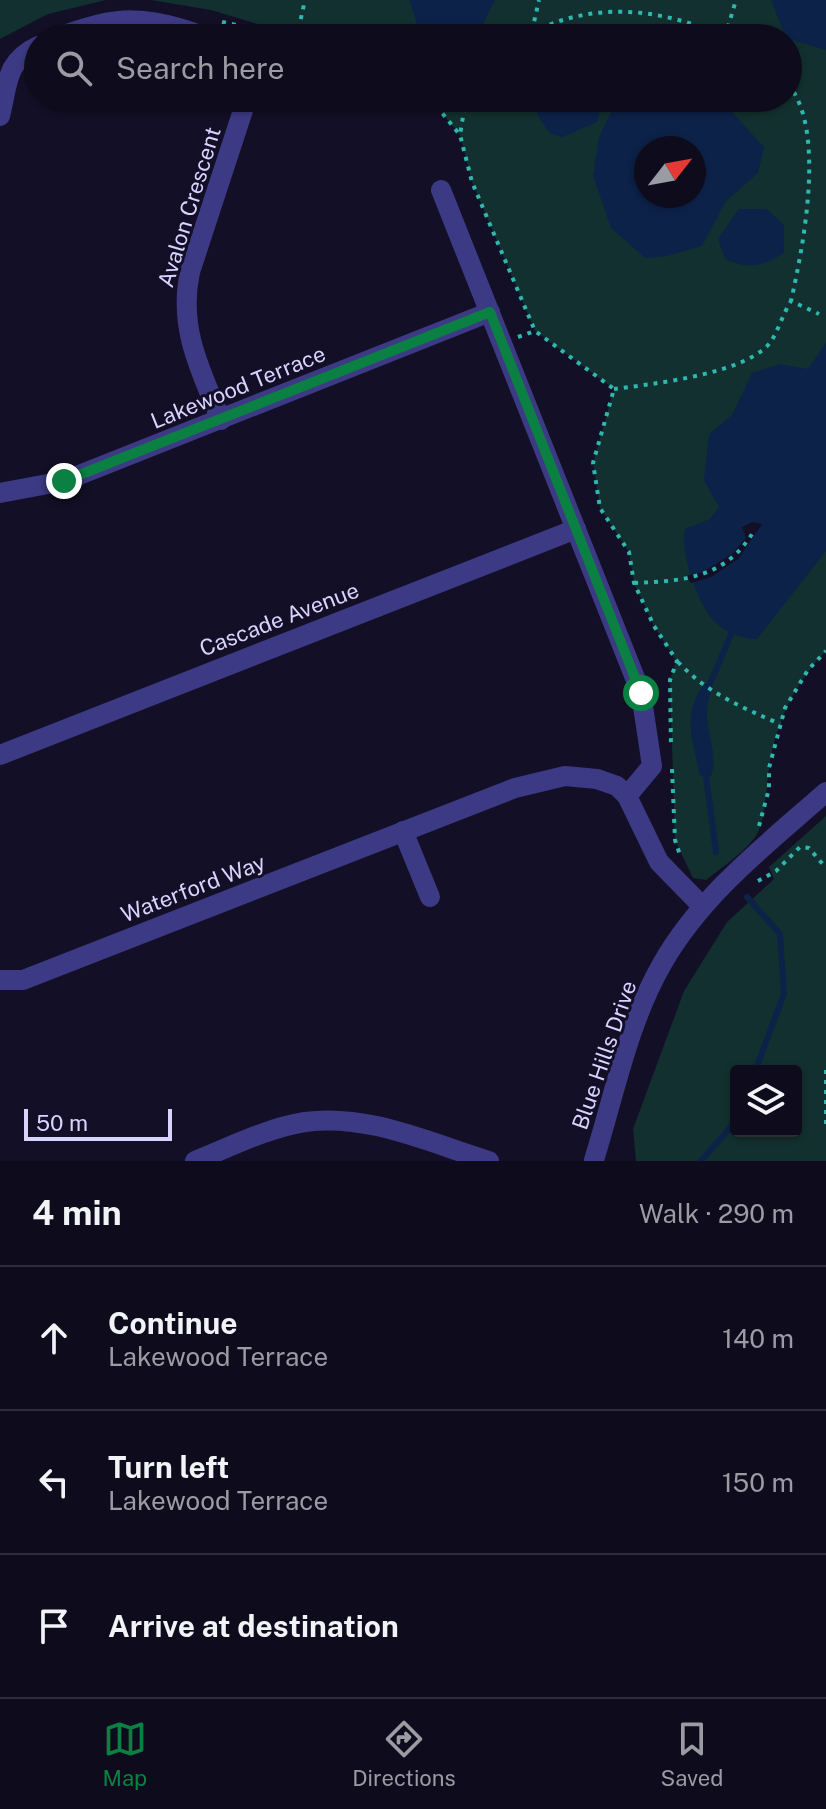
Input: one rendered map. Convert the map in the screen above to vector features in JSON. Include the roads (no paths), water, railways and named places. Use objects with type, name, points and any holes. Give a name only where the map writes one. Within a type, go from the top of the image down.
[{"type":"street","points":[[98,24],[135,18],[171,24]]},
{"type":"street","points":[[0,116],[8,72],[24,54]]},
{"type":"street","name":"Avalon Crescent","points":[[221,420],[190,343],[185,300],[190,272],[242,112]]},
{"type":"street","points":[[441,190],[641,693],[652,766],[627,796],[659,862],[702,906]]},
{"type":"street","name":"Lakewood Terrace","points":[[0,493],[64,481],[490,312]]},
{"type":"street","name":"Cascade Avenue","points":[[0,755],[576,529]]},
{"type":"street","name":"Waterford Way","points":[[0,980],[23,980],[540,780],[565,776],[597,779],[617,786],[627,796]]},
{"type":"street","name":"Blue Hills Drive","points":[[595,1161],[642,1006],[661,966],[702,906],[823,800]]},
{"type":"street","points":[[403,831],[430,897]]},
{"type":"street","points":[[195,1161],[287,1126],[338,1120],[376,1126],[489,1161]]},
{"type":"street","points":[[575,1161],[595,1161]]},
{"type":"water","points":[[409,0],[495,0],[483,24],[417,24]]},
{"type":"water","points":[[771,0],[826,0],[826,50],[802,43],[802,24],[780,24]]},
{"type":"water","points":[[600,112],[597,122],[562,137],[549,133],[537,114]]},
{"type":"water","points":[[611,112],[732,112],[764,147],[758,173],[726,201],[702,246],[667,256],[645,258],[611,228],[593,176],[599,137]]},
{"type":"water","points":[[739,209],[767,209],[784,225],[784,253],[756,265],[742,265],[725,259],[718,239]]},
{"type":"water","points":[[826,343],[826,551],[757,639],[741,637],[720,627],[710,616],[692,579],[685,551],[685,529],[710,519],[719,507],[704,480],[709,434],[732,415],[752,373],[780,364],[808,369]]},
{"type":"water","points":[[705,683],[712,689],[707,714],[713,755],[711,776],[700,776],[691,728],[693,706]]},
{"type":"waterway","points":[[709,686],[732,632]]},
{"type":"waterway","points":[[706,776],[716,852]]},
{"type":"waterway","points":[[747,897],[780,934],[784,994],[757,1065]]},
{"type":"waterway","points":[[701,1161],[730,1128]]}]
